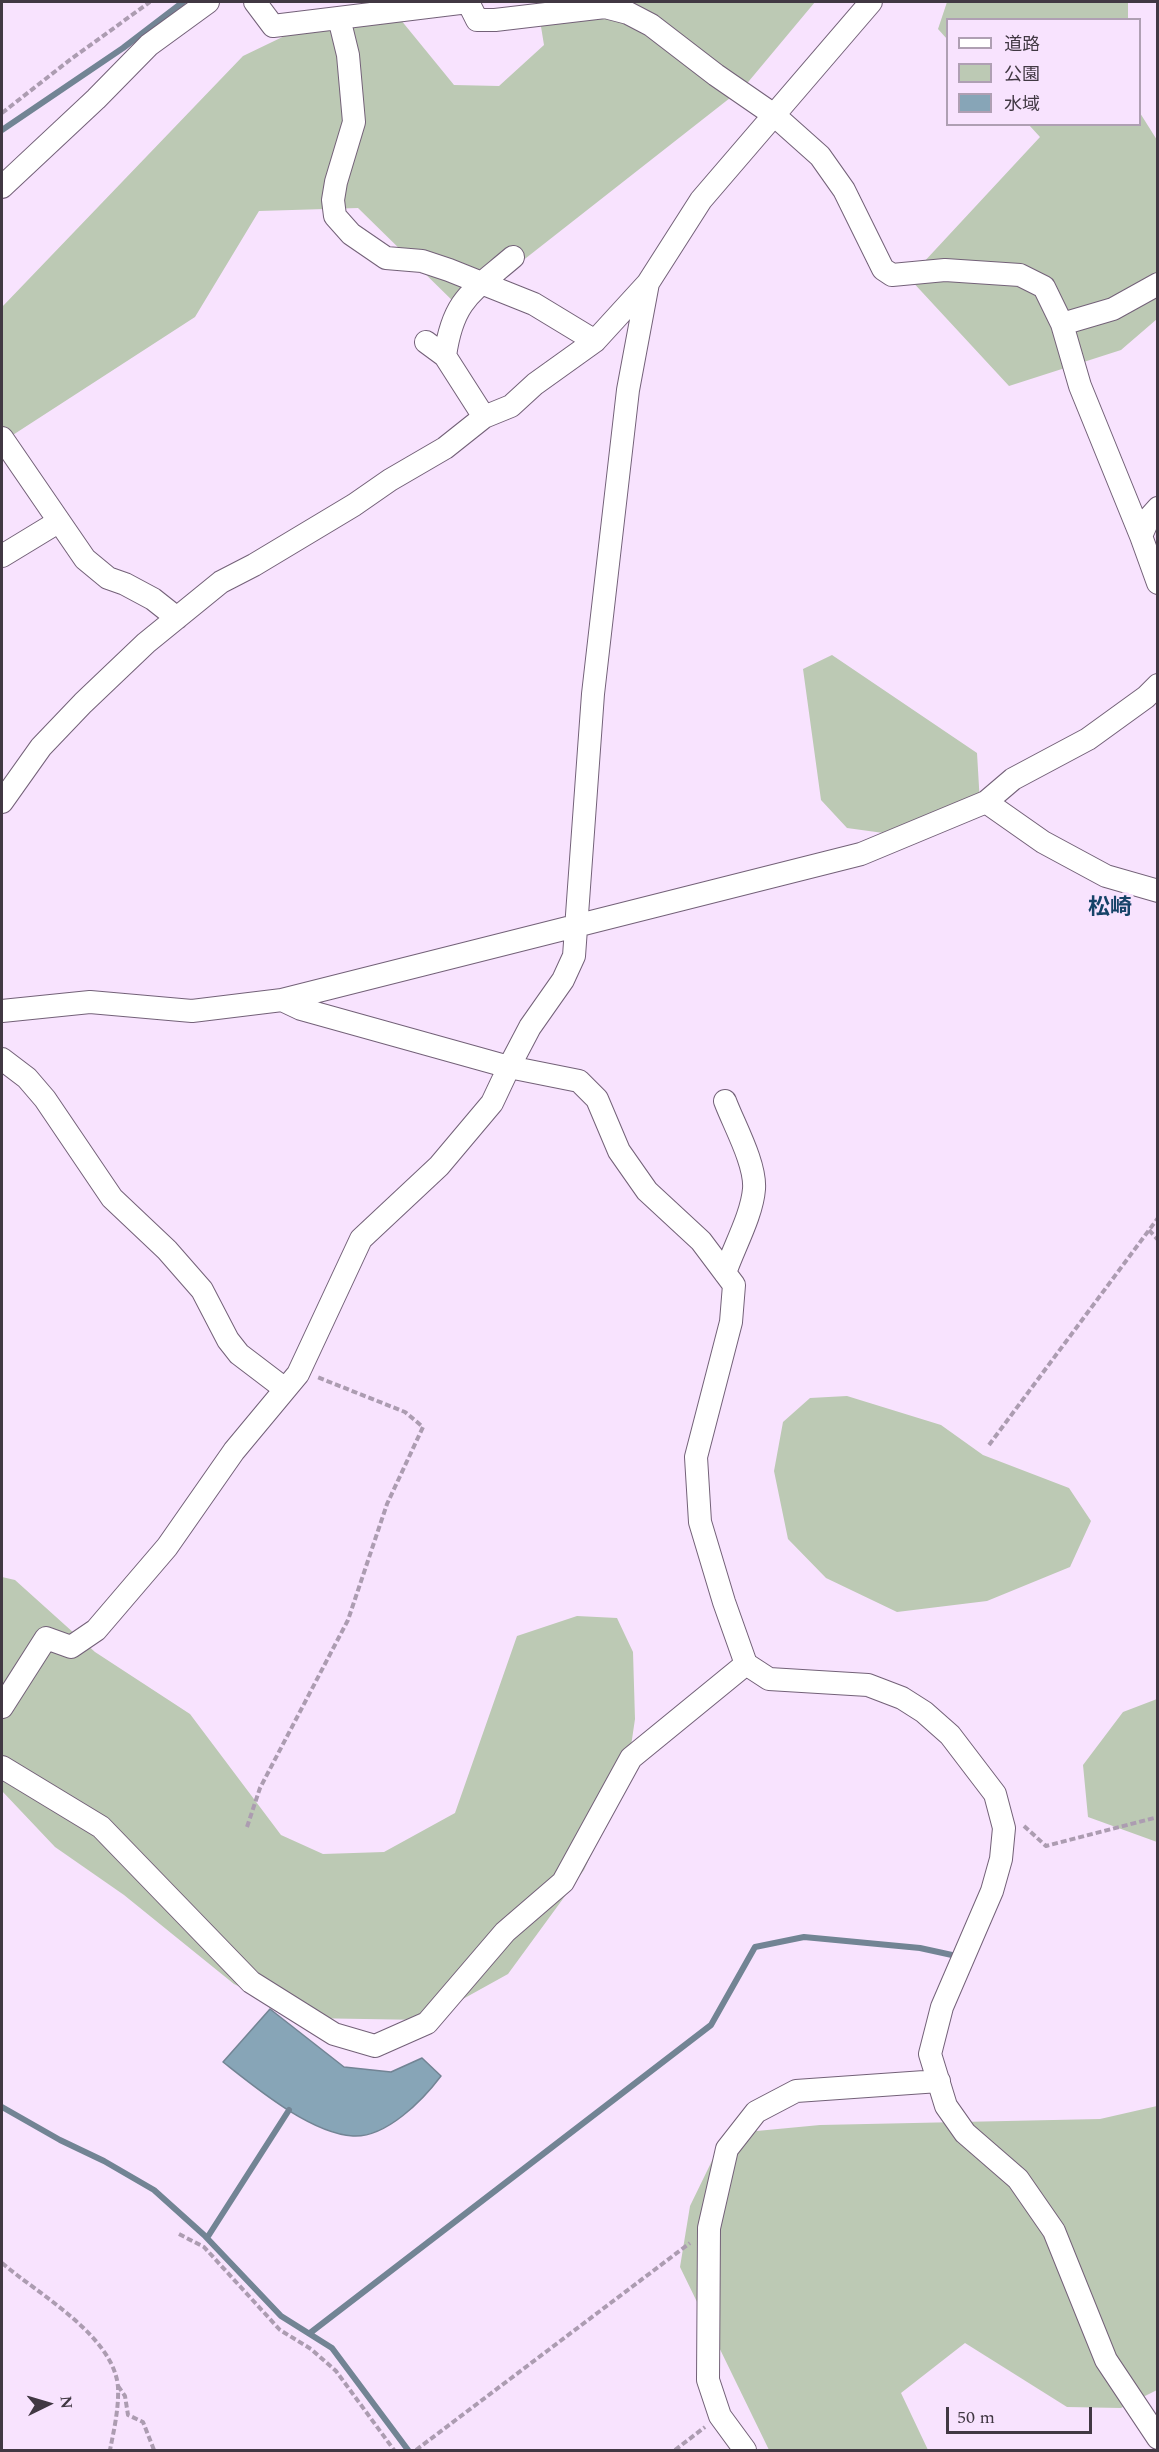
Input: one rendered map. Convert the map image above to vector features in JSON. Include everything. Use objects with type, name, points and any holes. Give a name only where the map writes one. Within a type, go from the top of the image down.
[{"type":"street","points":[[4,179],[96,99],[149,45],[208,2]]},
{"type":"street","points":[[255,2],[273,26],[468,2],[477,20],[495,20],[605,7],[628,13],[666,36],[716,75],[774,115],[820,156],[844,190],[883,269],[892,275],[945,270],[1020,275],[1044,287],[1062,324],[1080,386],[1158,583]]},
{"type":"street","points":[[2,802],[41,747],[76,710],[146,643],[221,582],[254,565],[445,448],[484,417],[511,406],[535,384],[595,341],[648,283],[701,200],[871,2]]},
{"type":"street","points":[[339,18],[348,55],[354,122],[336,182],[333,200],[335,216],[351,234],[386,258],[422,261],[534,304],[595,341]]},
{"type":"street","points":[[445,356],[452,320],[464,299],[513,257]]},
{"type":"street","points":[[2,1707],[46,1638],[71,1647],[96,1630],[167,1547],[234,1451],[300,1370],[361,1239],[439,1166],[492,1103],[530,1027],[563,980],[574,956],[593,694],[628,390],[648,283]]},
{"type":"street","points":[[1062,324],[1113,309],[1158,284]]},
{"type":"street","points":[[426,342],[445,356],[484,417]]},
{"type":"street","points":[[2,438],[85,559],[108,578],[153,599],[177,618]]},
{"type":"street","points":[[1141,536],[1149,518],[1158,508]]},
{"type":"street","points":[[2,556],[58,522]]},
{"type":"street","points":[[2,1011],[90,1002],[192,1011],[282,1000],[861,854],[986,802],[1014,779],[1088,739],[1146,697],[1158,685]]},
{"type":"street","points":[[986,802],[1043,842],[1106,876],[1158,891]]},
{"type":"street","points":[[282,1000],[301,1009],[509,1067],[579,1081],[597,1099],[619,1150],[647,1191],[701,1241],[734,1285],[731,1322],[696,1457],[700,1522],[724,1602],[746,1664],[768,1679],[868,1685],[902,1698],[924,1712],[950,1735],[995,1794],[1004,1828],[1001,1859],[992,1891],[942,2007],[930,2054],[946,2106],[965,2133],[1018,2179],[1054,2231],[1106,2360],[1158,2438]]},
{"type":"street","points":[[2,1059],[27,1078],[45,1100],[112,1198],[167,1250],[202,1290],[228,1340],[238,1354],[285,1389]]},
{"type":"street","points":[[725,1101],[751,1168],[754,1188],[750,1208],[725,1273]]},
{"type":"street","points":[[2,1767],[101,1827],[252,1982],[334,2034],[375,2046],[427,2024],[505,1932],[563,1882],[631,1758],[746,1664]]},
{"type":"street","points":[[745,2451],[720,2415],[708,2380],[709,2228],[727,2149],[756,2112],[796,2091],[939,2081]]},
{"type":"path","points":[[2,112],[71,58],[150,2]]},
{"type":"path","points":[[989,1445],[1158,1218]]},
{"type":"path","points":[[1149,1230],[1158,1240]]},
{"type":"path","points":[[247,1827],[260,1788],[348,1620],[387,1504],[423,1426],[405,1412],[300,1370]]},
{"type":"path","points":[[999,1808],[1021,1823],[1046,1846],[1158,1817]]},
{"type":"path","points":[[416,2451],[709,2228]]},
{"type":"path","points":[[179,2234],[204,2247],[280,2330],[311,2349],[336,2372],[394,2451]]},
{"type":"path","points":[[2,2263],[93,2336],[110,2360],[118,2385],[125,2396],[128,2415],[143,2422],[154,2451]]},
{"type":"path","points":[[110,2451],[117,2409],[118,2385]]},
{"type":"path","points":[[675,2451],[720,2415]]},
{"type":"green space","points":[[537,2],[815,2],[744,87],[461,309],[358,208],[259,211],[195,317],[2,442],[2,307],[243,56],[324,17],[396,14],[454,85],[499,86],[544,45]]},
{"type":"green space","points":[[947,2],[1128,2],[1128,18],[946,18],[946,38],[938,29]]},
{"type":"green space","points":[[1141,115],[1157,140],[1157,319],[1121,350],[1009,386],[909,278],[1040,137],[1030,126],[1141,126]]},
{"type":"green space","points":[[832,655],[977,753],[980,804],[927,839],[847,828],[821,800],[803,669]]},
{"type":"green space","points":[[847,1396],[941,1425],[983,1455],[1069,1488],[1091,1521],[1070,1567],[987,1601],[897,1612],[826,1578],[788,1539],[774,1471],[783,1422],[810,1398]]},
{"type":"green space","points":[[2,1577],[15,1580],[95,1652],[190,1714],[281,1835],[323,1854],[384,1852],[455,1813],[517,1636],[577,1616],[617,1618],[633,1652],[635,1719],[626,1780],[584,1870],[508,1974],[425,2020],[304,2018],[234,1984],[124,1895],[55,1847],[2,1791]]},
{"type":"green space","points":[[1158,1699],[1157,1842],[1088,1817],[1083,1765],[1123,1712]]},
{"type":"green space","points":[[1157,2106],[1157,2390],[1121,2408],[1067,2407],[965,2343],[901,2393],[928,2450],[769,2450],[680,2267],[690,2206],[725,2134],[820,2125],[1100,2119]]},
{"type":"water","points":[[270,2009],[344,2067],[391,2072],[422,2058],[441,2076],[403,2116],[378,2131],[353,2136],[319,2127],[284,2108],[223,2062]]},
{"type":"waterway","points":[[2,130],[123,48],[183,2]]},
{"type":"waterway","points":[[310,2333],[711,2025],[755,1947],[804,1937],[920,1948],[952,1955]]},
{"type":"waterway","points":[[2,2107],[154,2190],[204,2235],[281,2316],[332,2348],[408,2450]]},
{"type":"waterway","points":[[207,2238],[289,2110]]},
{"type":"district","name":"松崎","points":[[1110,910]]}]
